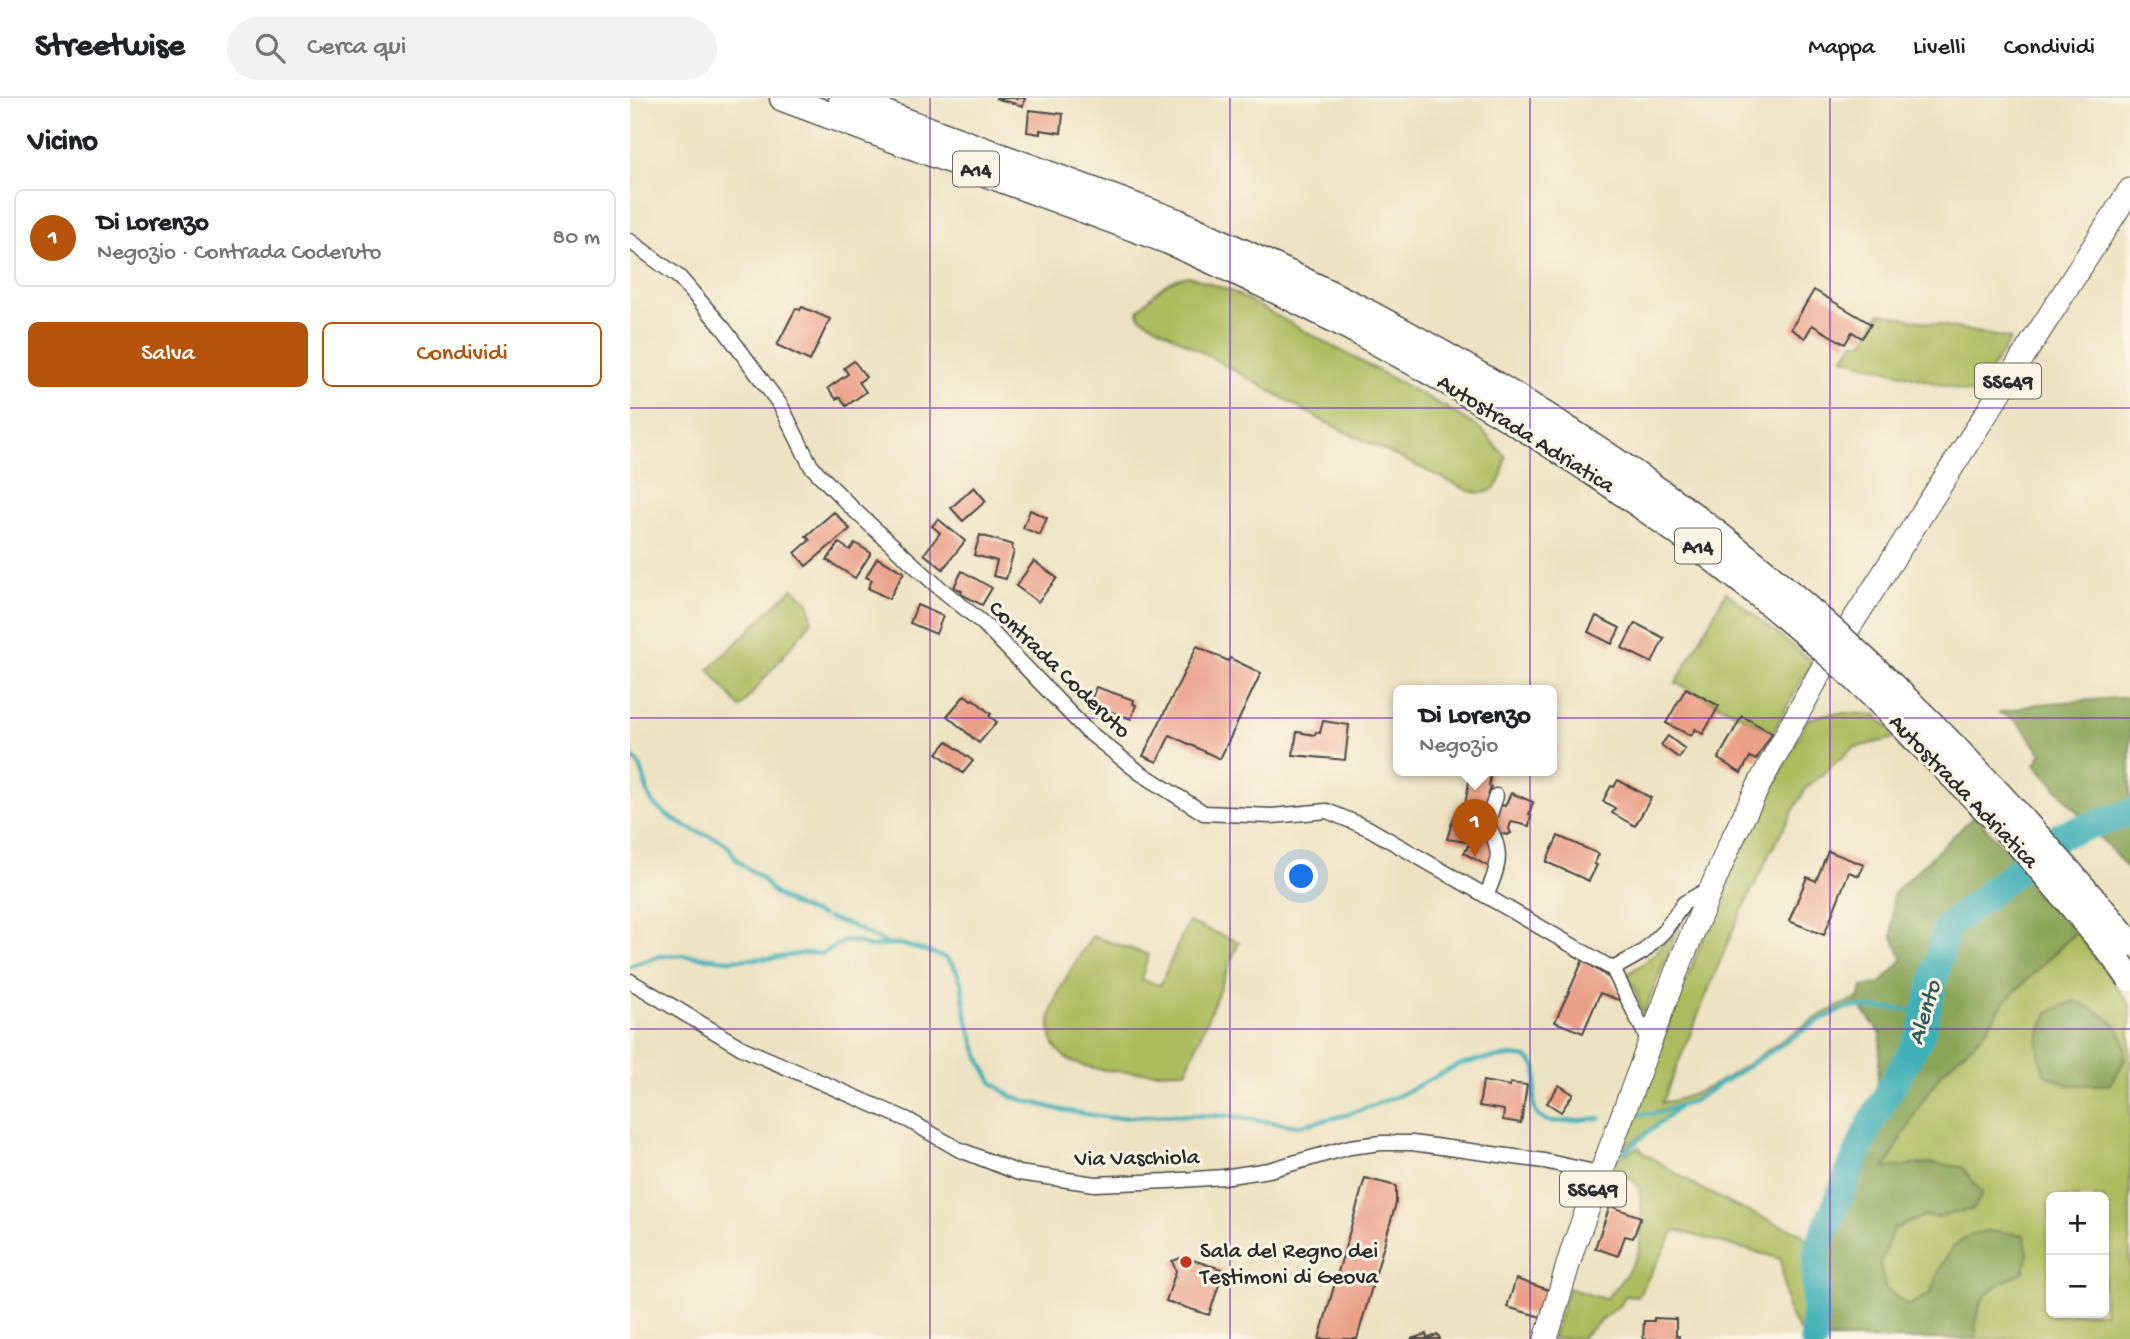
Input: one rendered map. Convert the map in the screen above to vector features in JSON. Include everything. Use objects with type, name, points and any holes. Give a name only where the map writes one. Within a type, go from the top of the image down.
[{"type":"highway","name":"Autostrada Adriatica","points":[[783,98],[1274,267],[1368,313],[1534,408],[1687,512],[1749,560],[1847,643],[1908,701],[2026,822],[2130,943]]},
{"type":"highway","name":"Autostrada Adriatica","points":[[842,98],[1173,232],[1265,285],[1358,331],[1445,380],[1603,477],[1742,581],[1836,660],[1881,702],[2009,833],[2130,978]]},
{"type":"main road","name":"SS649","points":[[1546,1339],[1559,1288],[1649,1042],[1711,888],[1761,781],[1821,671],[2130,190]]},
{"type":"street","name":"Contrada Coderuto","points":[[630,241],[680,278],[724,329],[781,406],[811,466],[853,509],[935,584],[984,624],[1086,730],[1139,772],[1204,813],[1272,816],[1327,811],[1368,828],[1613,969]]},
{"type":"street","points":[[1486,896],[1499,864],[1498,847],[1487,824],[1496,796]]},
{"type":"street","points":[[1649,1042],[1613,969],[1643,952],[1664,931],[1684,904],[1711,888]]},
{"type":"street","name":"Via Vaschiola","points":[[630,981],[742,1048],[908,1121],[958,1149],[1019,1173],[1095,1184],[1223,1177],[1269,1170],[1350,1147],[1412,1143],[1544,1161],[1599,1173]]},
{"type":"green space","points":[[1189,276],[1231,291],[1449,409],[1482,430],[1506,457],[1496,486],[1486,492],[1469,491],[1325,422],[1140,317],[1139,309],[1161,288],[1174,280]]},
{"type":"green space","points":[[1880,313],[2011,339],[1975,394],[1843,358],[1854,342],[1864,342]]},
{"type":"green space","points":[[793,588],[809,603],[812,621],[740,708],[709,669]]},
{"type":"green space","points":[[1726,592],[1812,662],[1773,732],[1676,683]]},
{"type":"green space","points":[[2130,697],[2130,871],[2035,764],[2042,753],[2020,724],[1998,713],[2038,704]]},
{"type":"green space","points":[[1826,714],[1876,715],[1906,746],[1903,752],[1895,738],[1853,748],[1806,788],[1735,925],[1662,1103],[1683,1098],[1723,1080],[1821,1015],[1860,997],[1858,1002],[1812,1023],[1691,1101],[1653,1112],[1632,1114],[1734,862],[1808,719]]},
{"type":"green space","points":[[1975,815],[2076,932],[2005,1001],[1983,1034],[1942,1072],[1919,1106],[1885,1168],[1929,1163],[1962,1167],[1982,1193],[1974,1209],[1936,1217],[1924,1216],[1893,1229],[1880,1264],[1885,1288],[1908,1306],[1930,1294],[1950,1251],[1966,1237],[1977,1233],[1994,1231],[2024,1235],[2028,1253],[2024,1271],[1992,1289],[1980,1303],[1976,1339],[1820,1339],[1818,1317],[1821,1259],[1808,1243],[1816,1218],[1864,1124],[1877,1091],[1881,1034],[1858,1004],[1862,987],[1881,983],[1903,959],[1892,935],[1893,894]]},
{"type":"green space","points":[[1683,917],[1643,1015],[1635,988],[1625,975],[1643,964],[1658,950]]},
{"type":"green space","points":[[1188,922],[1239,942],[1186,1071],[1108,1070],[1084,1066],[1064,1056],[1052,1041],[1050,1018],[1061,987],[1092,936],[1149,955],[1141,979],[1160,985]]},
{"type":"green space","points":[[2076,932],[2130,1005],[2130,1339],[1976,1339],[1980,1303],[1992,1289],[2024,1271],[1943,1261],[1930,1294],[1908,1306],[1885,1288],[1880,1264],[1893,1229],[1924,1216],[1936,1217],[1929,1163],[1885,1169],[1919,1106],[1942,1072],[1983,1034],[2005,1001]]},
{"type":"green space","points":[[2074,1001],[2110,1020],[2122,1035],[2125,1059],[2109,1085],[2067,1085],[2045,1074],[2038,1049],[2044,1021],[2048,1012]]},
{"type":"green space","points":[[1679,1107],[1616,1154],[1630,1117],[1656,1114]]},
{"type":"green space","points":[[1639,1147],[1644,1153],[1702,1189],[1737,1207],[1801,1233],[1813,1249],[1810,1330],[1798,1330],[1787,1309],[1781,1259],[1675,1230],[1638,1297],[1625,1296],[1620,1306],[1581,1338],[1552,1339],[1568,1288],[1604,1299],[1619,1284],[1637,1256],[1642,1226],[1639,1191],[1629,1177],[1607,1176],[1614,1160]]},
{"type":"building","points":[[995,98],[1025,98],[1023,106]]},
{"type":"building","points":[[1029,110],[1063,114],[1061,133],[1040,130],[1040,134],[1027,132]]},
{"type":"building","points":[[1814,290],[1871,324],[1862,338],[1852,332],[1845,344],[1812,325],[1805,338],[1791,329]]},
{"type":"building","points":[[802,307],[830,319],[810,361],[777,345],[796,308],[800,310]]},
{"type":"building","points":[[854,361],[866,377],[859,382],[866,392],[846,406],[840,397],[836,399],[828,388],[848,374],[844,368]]},
{"type":"building","points":[[974,487],[986,501],[963,521],[951,508]]},
{"type":"building","points":[[1030,510],[1047,518],[1040,535],[1023,528]]},
{"type":"building","points":[[834,512],[850,529],[806,566],[795,553],[810,540],[806,536]]},
{"type":"building","points":[[938,519],[965,541],[943,569],[924,554],[940,533],[932,526]]},
{"type":"building","points":[[980,535],[1013,545],[1014,551],[1006,579],[993,576],[997,561],[974,555]]},
{"type":"building","points":[[839,543],[850,550],[855,543],[871,553],[855,578],[827,560]]},
{"type":"building","points":[[877,558],[904,572],[889,599],[868,588],[872,580],[866,577]]},
{"type":"building","points":[[1034,561],[1057,578],[1038,602],[1016,586]]},
{"type":"building","points":[[962,571],[992,588],[982,605],[961,594],[962,591],[954,587]]},
{"type":"building","points":[[917,605],[943,616],[936,634],[910,623]]},
{"type":"building","points":[[1596,616],[1620,628],[1612,644],[1588,632]]},
{"type":"building","points":[[1635,623],[1664,638],[1652,663],[1622,648]]},
{"type":"building","points":[[1197,646],[1261,673],[1220,759],[1170,735],[1157,762],[1143,756]]},
{"type":"building","points":[[1096,687],[1134,700],[1133,704],[1136,705],[1131,719],[1092,705]]},
{"type":"building","points":[[1686,688],[1719,706],[1703,734],[1695,729],[1691,736],[1666,723]]},
{"type":"building","points":[[965,695],[991,714],[989,716],[997,722],[979,743],[947,716]]},
{"type":"building","points":[[1742,716],[1772,733],[1756,760],[1750,757],[1741,773],[1718,759]]},
{"type":"building","points":[[1323,721],[1349,725],[1345,760],[1293,755],[1297,732],[1315,735],[1316,732],[1320,733]]},
{"type":"building","points":[[1668,736],[1685,749],[1679,758],[1661,745]]},
{"type":"building","points":[[947,741],[973,761],[963,773],[937,753]]},
{"type":"building","points":[[1470,776],[1490,776],[1491,787],[1481,820],[1475,819],[1470,841],[1447,839],[1454,816],[1463,816]]},
{"type":"building","points":[[1618,780],[1651,798],[1635,826],[1612,813],[1615,808],[1603,801],[1611,786],[1614,787]]},
{"type":"building","points":[[1511,793],[1533,802],[1529,826],[1511,822],[1511,833],[1507,835],[1499,833],[1494,827],[1501,805],[1505,806]]},
{"type":"building","points":[[1478,829],[1490,834],[1494,854],[1491,868],[1464,853]]},
{"type":"building","points":[[1558,836],[1599,854],[1589,881],[1546,862]]},
{"type":"building","points":[[1828,851],[1864,865],[1859,876],[1849,872],[1824,935],[1789,921],[1807,877],[1816,881]]},
{"type":"building","points":[[1583,960],[1609,978],[1620,993],[1618,1000],[1600,993],[1583,1033],[1555,1022]]},
{"type":"building","points":[[1483,1081],[1510,1086],[1510,1083],[1527,1085],[1521,1123],[1503,1120],[1504,1110],[1479,1106]]},
{"type":"building","points":[[1559,1085],[1573,1094],[1561,1112],[1547,1103]]},
{"type":"building","points":[[1365,1178],[1396,1186],[1396,1203],[1357,1339],[1319,1339]]},
{"type":"building","points":[[1610,1206],[1641,1217],[1633,1238],[1625,1236],[1618,1256],[1595,1248]]},
{"type":"building","points":[[1183,1257],[1224,1270],[1209,1315],[1166,1301],[1176,1271],[1172,1261]]},
{"type":"building","points":[[1516,1279],[1549,1290],[1541,1317],[1507,1307]]},
{"type":"building","points":[[1654,1318],[1676,1319],[1676,1336],[1679,1336],[1679,1339],[1643,1339],[1644,1321],[1654,1321]]},
{"type":"building","points":[[1426,1334],[1427,1338],[1438,1335],[1440,1339],[1411,1339]]},
{"type":"waterway","points":[[630,756],[640,767],[652,802],[661,810],[685,826],[726,845],[737,860],[759,876],[778,896],[822,916]]},
{"type":"waterway","name":"Alento","points":[[1814,1339],[1817,1250],[1869,1126],[1921,1035],[1946,928],[2061,835],[2130,813]]},
{"type":"waterway","points":[[828,918],[850,925],[887,944]]},
{"type":"waterway","points":[[630,966],[660,956],[681,955],[728,960],[821,954],[845,941],[858,942],[869,947],[900,944],[929,952],[946,958],[956,969],[976,1048],[993,1083],[1012,1097],[1061,1110],[1110,1118],[1229,1116],[1298,1126],[1346,1115],[1398,1096],[1460,1064],[1511,1056],[1527,1058],[1535,1066],[1537,1072],[1534,1105],[1540,1117],[1549,1121],[1600,1118]]},
{"type":"waterway","points":[[1632,1115],[1657,1113],[1692,1102],[1820,1020],[1848,1007],[1927,1010]]},
{"type":"waterway","points":[[1624,1152],[1678,1108]]},
{"type":"place","name":"Di Lorenzo","points":[[1475,857]]},
{"type":"place","name":"Sala del Regno dei Testimoni di Geova","points":[[1186,1262]]}]
